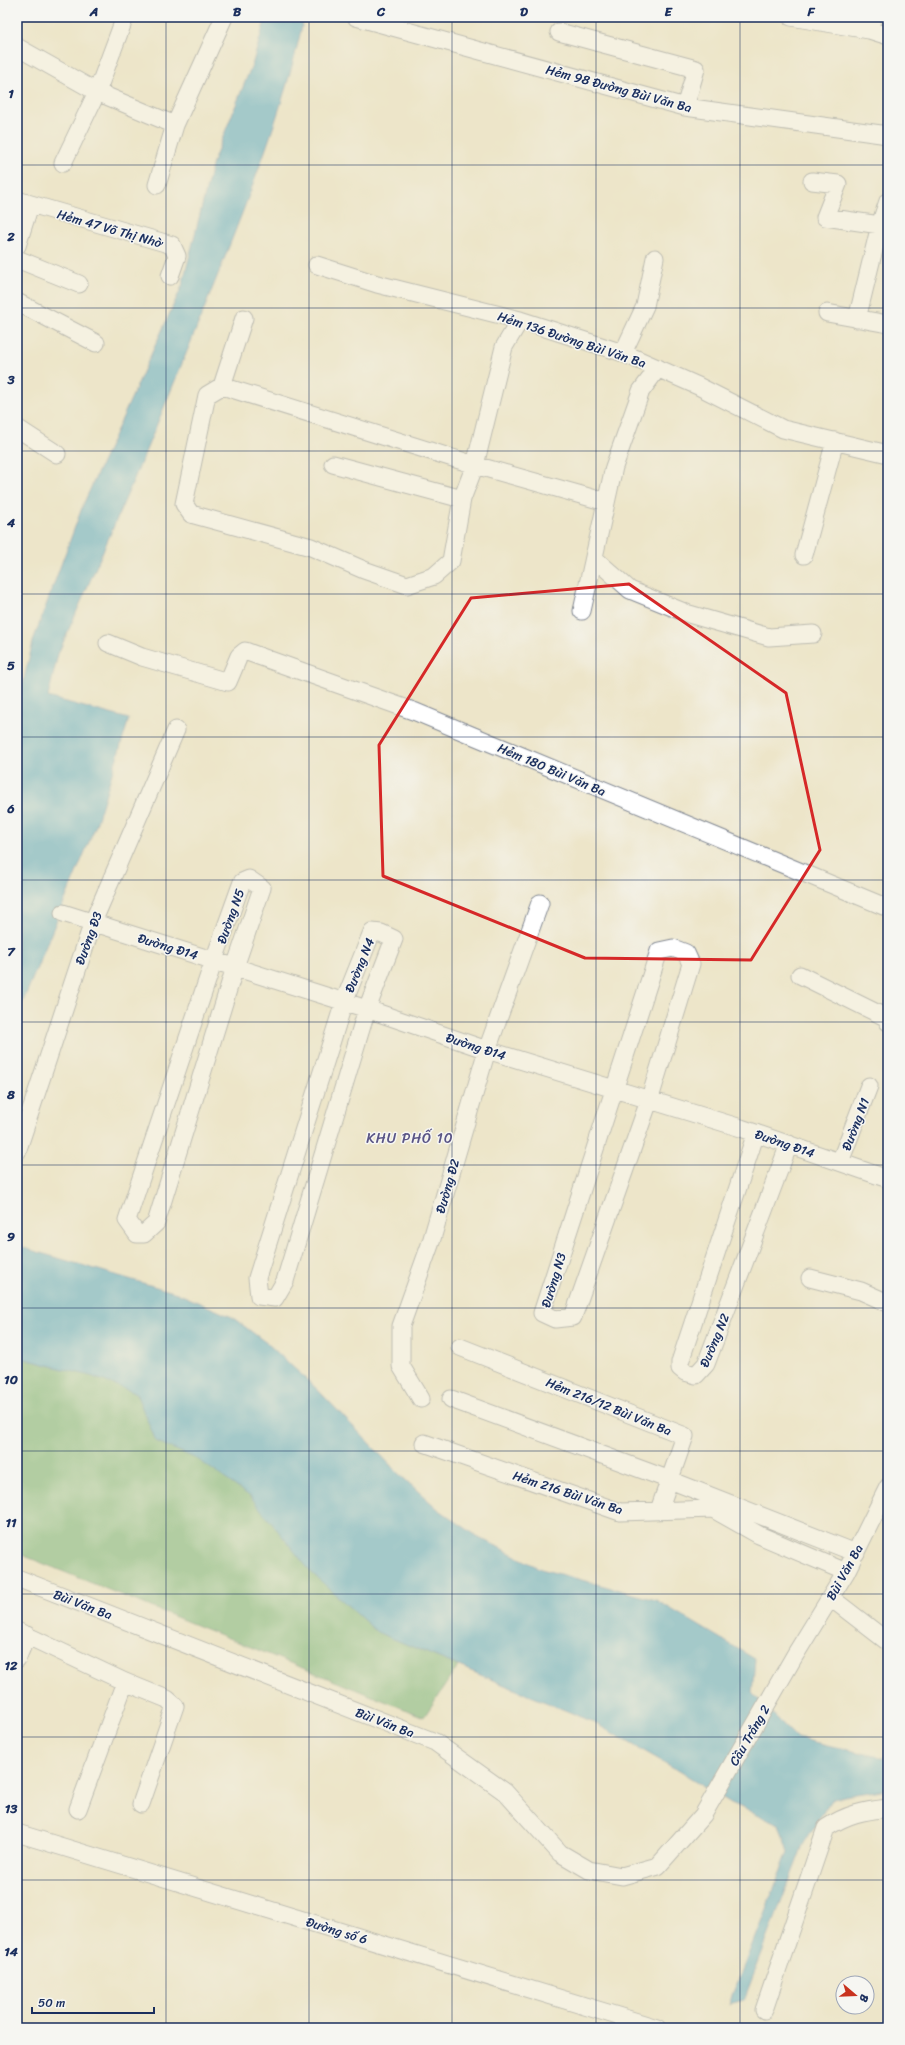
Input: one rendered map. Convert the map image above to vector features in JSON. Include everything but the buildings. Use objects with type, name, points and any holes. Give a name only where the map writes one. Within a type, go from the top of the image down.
[{"type":"street","points":[[63,164],[97,92],[125,17]]},
{"type":"street","points":[[157,186],[175,125],[224,17]]},
{"type":"street","name":"Hẻm 98 Đường Bùi Văn Ba","points":[[356,17],[685,107],[888,135]]},
{"type":"street","points":[[791,17],[871,23],[888,36]]},
{"type":"street","points":[[559,32],[696,69],[685,107]]},
{"type":"street","points":[[17,47],[97,92],[175,125]]},
{"type":"street","points":[[812,181],[838,184],[825,217],[880,225]]},
{"type":"street","points":[[857,319],[880,225],[888,201]]},
{"type":"street","points":[[17,246],[24,203]]},
{"type":"street","name":"Hẻm 47 Võ Thị Nhờ","points":[[24,203],[172,245],[177,256],[170,276]]},
{"type":"street","points":[[624,353],[645,306],[656,258]]},
{"type":"street","points":[[17,259],[79,284]]},
{"type":"street","name":"Hẻm 136 Đường Bùi Văn Ba","points":[[317,265],[377,284],[520,320],[624,353],[698,386],[783,429],[888,454]]},
{"type":"street","points":[[17,302],[96,343]]},
{"type":"street","points":[[827,313],[888,324]]},
{"type":"street","points":[[244,318],[222,386],[207,396],[184,504],[191,514],[311,547],[364,570],[406,585],[434,576],[451,561],[462,499],[475,464],[504,348],[520,320]]},
{"type":"street","points":[[582,611],[614,467],[641,391],[658,368]]},
{"type":"street","points":[[222,386],[475,464],[606,502]]},
{"type":"street","points":[[17,428],[57,454]]},
{"type":"street","points":[[804,555],[835,441]]},
{"type":"street","points":[[334,464],[462,499]]},
{"type":"street","points":[[594,558],[630,590],[689,614],[769,638],[813,634]]},
{"type":"street","name":"Hẻm 180 Bùi Văn Ba","points":[[108,643],[142,657],[230,681],[239,656],[245,652],[253,654],[416,712],[888,908]]},
{"type":"street","name":"Đường Đ3","points":[[17,1152],[92,922],[176,730]]},
{"type":"street","name":"Đường N5","points":[[249,879],[262,888],[235,967],[156,1223],[144,1234],[137,1234],[127,1220],[214,960],[242,882],[249,879]]},
{"type":"street","name":"Đường Đ2","points":[[421,1399],[401,1366],[401,1326],[431,1242],[487,1050],[540,903]]},
{"type":"street","name":"Đường Đ14","points":[[63,913],[344,1002],[487,1050],[650,1098],[789,1144],[888,1179]]},
{"type":"street","name":"Đường N4","points":[[372,932],[381,933],[394,939],[367,1010],[285,1281],[275,1298],[259,1296],[257,1278],[344,1002],[372,932]]},
{"type":"street","points":[[614,1088],[659,951],[673,948],[686,953],[691,964],[650,1098]]},
{"type":"street","points":[[800,975],[887,1018],[888,1022]]},
{"type":"street","name":"Đường N1","points":[[840,1162],[869,1086]]},
{"type":"street","name":"Đường N3","points":[[614,1088],[542,1314],[556,1319],[573,1317],[650,1098]]},
{"type":"street","name":"Đường N2","points":[[756,1133],[680,1362],[680,1368],[685,1372],[696,1375],[706,1364],[789,1144]]},
{"type":"street","points":[[810,1278],[861,1291],[888,1303]]},
{"type":"street","name":"Hẻm 216/12 Bùi Văn Ba","points":[[460,1347],[685,1436],[659,1510]]},
{"type":"street","points":[[451,1399],[670,1480],[856,1553]]},
{"type":"street","name":"Hẻm 216 Bùi Văn Ba","points":[[424,1443],[620,1512],[713,1509],[759,1535],[846,1572]]},
{"type":"street","name":"Bùi Văn Ba","points":[[795,1655],[846,1572],[888,1487]]},
{"type":"street","name":"Bùi Văn Ba","points":[[17,1578],[436,1742],[506,1792],[560,1853],[589,1870],[622,1876],[658,1866],[703,1815]]},
{"type":"street","points":[[831,1598],[888,1642]]},
{"type":"street","points":[[17,1659],[22,1633],[125,1682],[167,1699],[175,1706],[141,1804]]},
{"type":"street","name":"Cầu Trắng 2","points":[[703,1815],[795,1655]]},
{"type":"street","points":[[78,1809],[125,1682]]},
{"type":"street","points":[[764,2010],[826,1828],[840,1819],[856,1812],[888,1808]]},
{"type":"street","name":"Đường số 6","points":[[17,1833],[657,2028]]},
{"type":"highlighted area","points":[[629,584],[786,693],[820,850],[751,960],[585,958],[383,876],[379,745],[471,598]]},
{"type":"green space","points":[[17,1357],[91,1376],[136,1393],[156,1441],[199,1460],[251,1497],[311,1572],[377,1632],[458,1666],[424,1717],[17,1553]]},
{"type":"water","points":[[266,17],[304,17],[296,52],[276,120],[252,187],[194,333],[137,471],[58,654],[48,697],[129,719],[96,825],[17,1016],[17,707],[34,638],[83,505],[182,286],[213,162],[253,62]]},
{"type":"water","points":[[17,1246],[177,1293],[232,1317],[268,1344],[319,1391],[399,1474],[438,1509],[477,1536],[541,1569],[656,1600],[755,1659],[752,1693],[797,1738],[879,1757],[888,1757],[888,1789],[832,1798],[803,1845],[744,2000],[729,2004],[788,1852],[779,1824],[731,1803],[681,1772],[591,1721],[377,1632],[311,1572],[251,1497],[199,1460],[156,1441],[136,1393],[91,1376],[17,1357]]},
{"type":"district","name":"KHU PHỐ 10","points":[[410,1138]]}]
